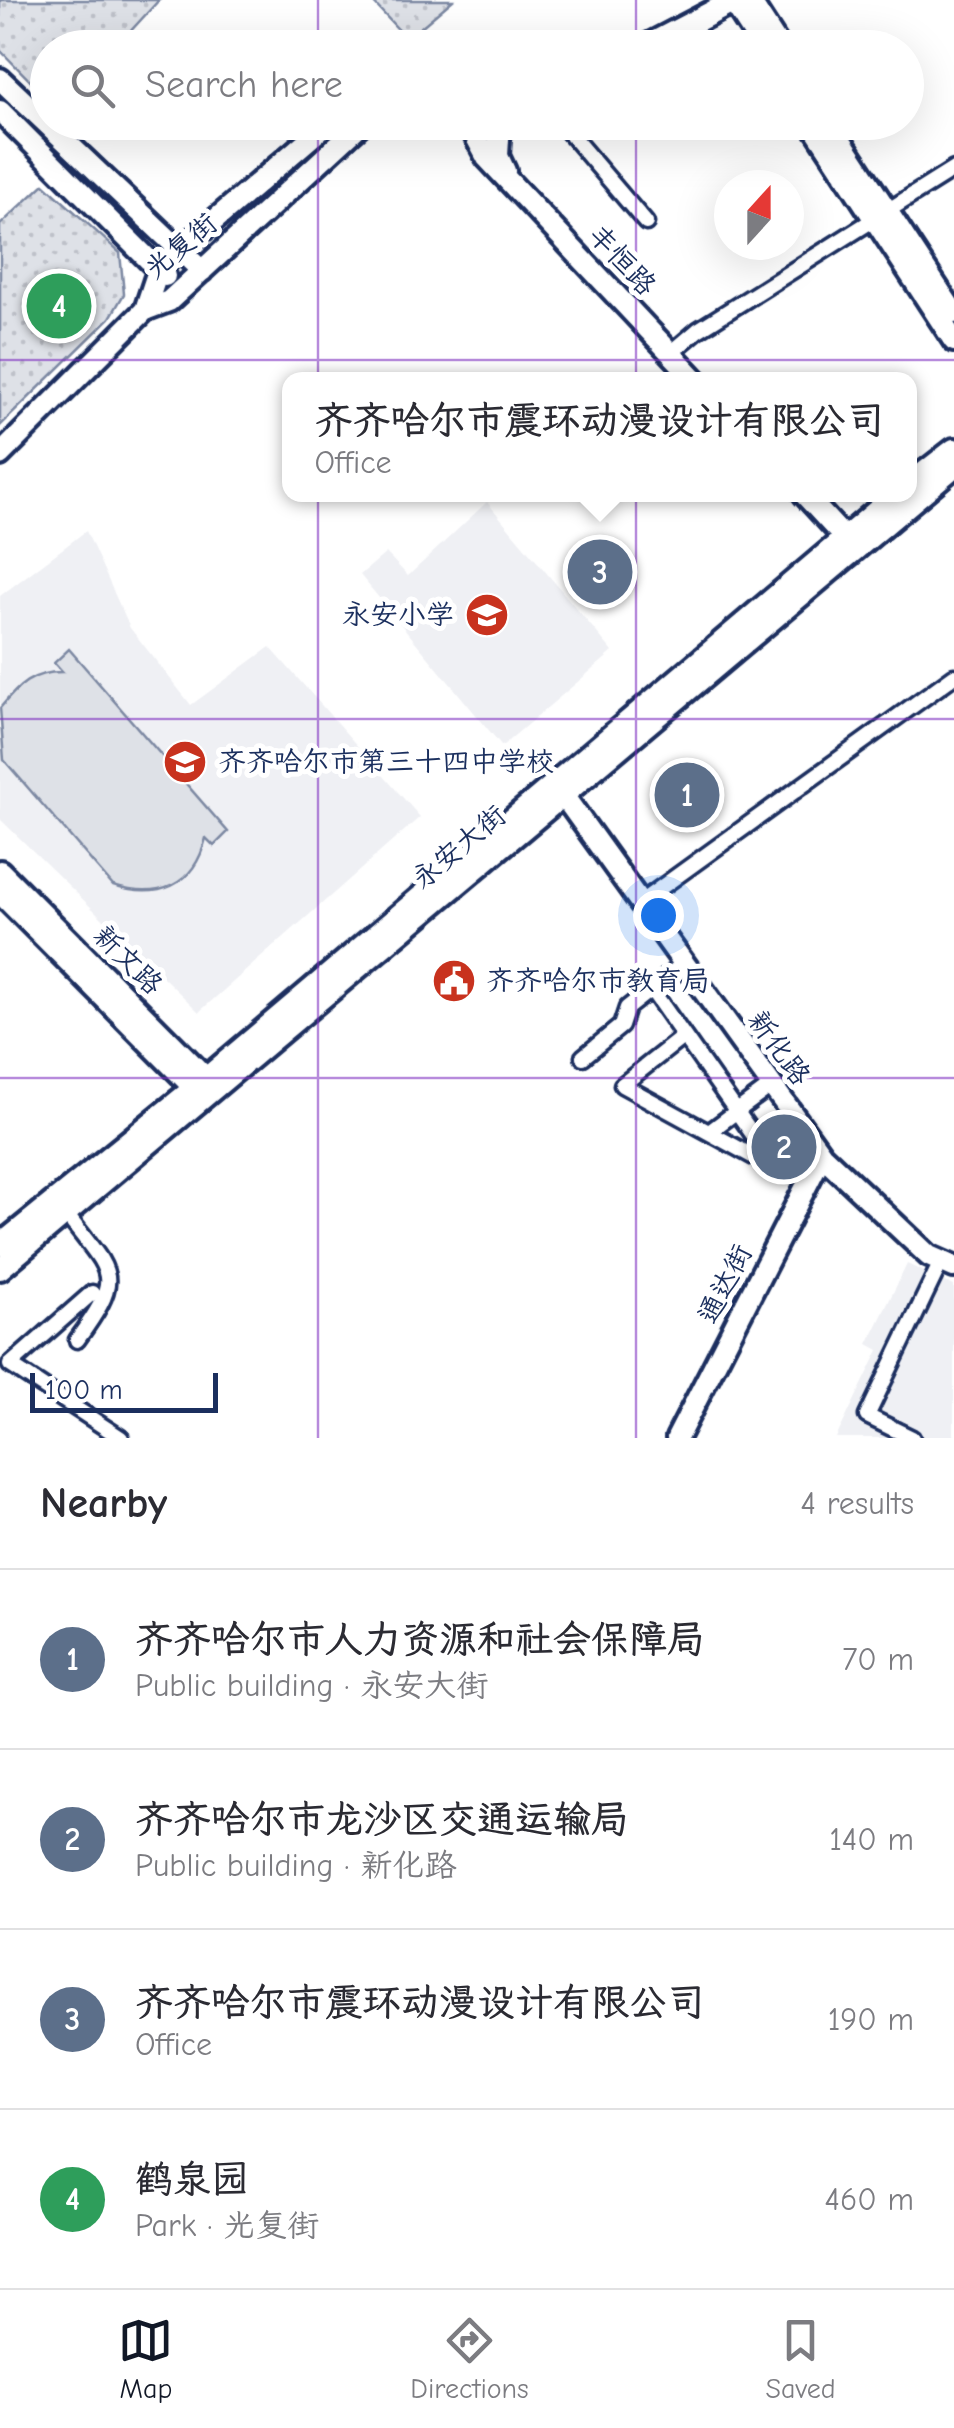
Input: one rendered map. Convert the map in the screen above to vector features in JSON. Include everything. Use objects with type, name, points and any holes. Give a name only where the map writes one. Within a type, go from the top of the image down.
[{"type":"main road","points":[[680,30],[739,1]]},
{"type":"main road","points":[[739,1],[753,30]]},
{"type":"main road","points":[[739,1],[764,30]]},
{"type":"main road","points":[[0,78],[30,107]]},
{"type":"main road","points":[[0,111],[178,292]]},
{"type":"main road","points":[[64,140],[202,271]]},
{"type":"main road","name":"光复街","points":[[145,310],[158,268],[308,140]]},
{"type":"main road","name":"光复街","points":[[145,310],[178,292],[343,140]]},
{"type":"main road","name":"丰恒路","points":[[478,140],[487,158],[689,372]]},
{"type":"main road","points":[[499,140],[498,156],[508,178]]},
{"type":"main road","points":[[823,140],[954,313]]},
{"type":"main road","points":[[839,140],[954,342]]},
{"type":"main road","points":[[0,455],[145,310]]},
{"type":"main road","points":[[917,478],[954,448]]},
{"type":"main road","name":"永安大街","points":[[917,494],[954,467]]},
{"type":"main road","points":[[811,502],[849,543]]},
{"type":"main road","name":"永安大街","points":[[849,543],[888,502]]},
{"type":"main road","name":"永安大街","points":[[0,1269],[205,1088],[849,543],[906,502]]},
{"type":"main road","name":"新化路","points":[[559,789],[822,1155],[929,1256],[948,1264]]},
{"type":"main road","name":"新文路","points":[[0,871],[205,1088]]},
{"type":"main road","name":"新文路","points":[[0,893],[205,1088]]},
{"type":"main road","name":"永安大街","points":[[0,1245],[205,1088]]},
{"type":"main road","name":"通达街","points":[[677,1438],[822,1155]]},
{"type":"street","points":[[575,140],[646,223]]},
{"type":"street","points":[[671,353],[698,330],[954,169]]},
{"type":"street","points":[[641,902],[954,676]]},
{"type":"street","points":[[583,1057],[621,1026],[627,1008],[684,962]]},
{"type":"street","points":[[651,989],[684,1036],[756,1139],[754,1157],[622,1085],[684,1036]]},
{"type":"street","points":[[709,1132],[772,1085]]},
{"type":"street","points":[[66,1214],[108,1270],[108,1298],[77,1340]]},
{"type":"street","points":[[912,1438],[867,1416],[948,1264]]},
{"type":"street","points":[[92,1293],[10,1364],[121,1438]]},
{"type":"shaded area","points":[[0,0],[159,0],[132,30],[30,30],[30,81],[0,50]]},
{"type":"shaded area","points":[[371,0],[453,0],[418,30],[399,30]]},
{"type":"shaded area","points":[[44,184],[120,253],[124,294],[110,318],[0,426],[0,225]]},
{"type":"shaded area","name":"永安小学","points":[[487,502],[613,652],[502,746],[360,575],[386,553],[408,576]]},
{"type":"shaded area","name":"齐齐哈尔市第三十四中学校","points":[[86,531],[130,628],[191,705],[270,647],[420,817],[199,1012],[0,819],[0,596]]},
{"type":"shaded area","points":[[69,649],[228,832],[214,846],[206,838],[193,868],[172,886],[145,891],[113,886],[4,760],[0,708],[27,681],[42,674],[62,672],[54,663]]},
{"type":"shaded area","points":[[907,1264],[954,1286],[954,1438],[836,1438],[879,1350],[868,1344]]},
{"type":"place","name":"鹤泉园","points":[[59,306]]},
{"type":"place","name":"齐齐哈尔市震环动漫设计有限公司","points":[[600,572]]},
{"type":"place","name":"永安小学","points":[[487,615]]},
{"type":"place","name":"齐齐哈尔市第三十四中学校","points":[[185,762]]},
{"type":"place","name":"齐齐哈尔市人力资源和社会保障局","points":[[687,795]]},
{"type":"place","name":"齐齐哈尔市教育局","points":[[454,981]]},
{"type":"place","name":"齐齐哈尔市龙沙区交通运输局","points":[[784,1147]]}]
